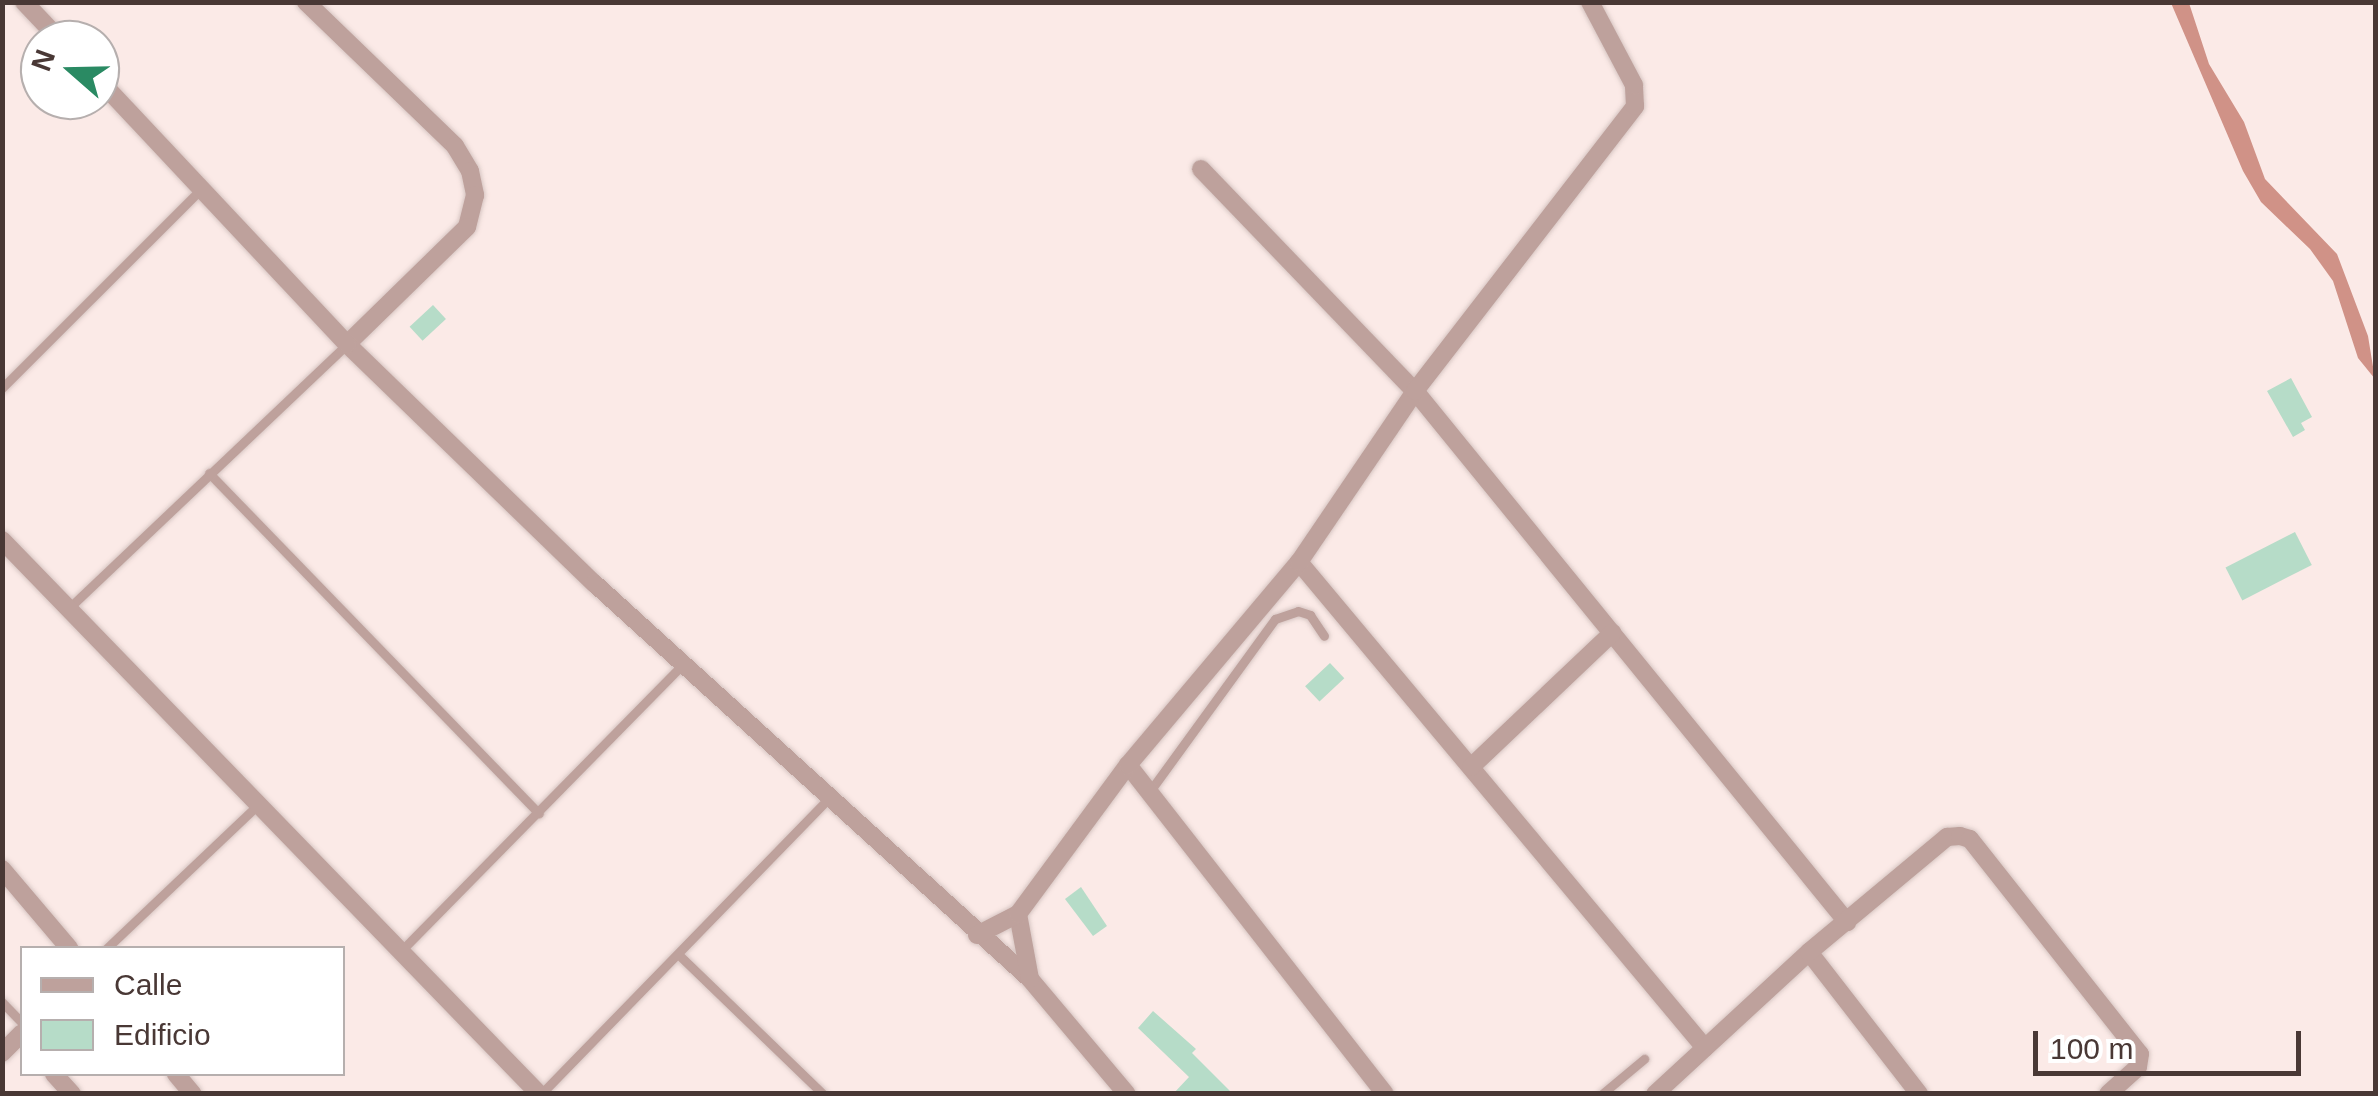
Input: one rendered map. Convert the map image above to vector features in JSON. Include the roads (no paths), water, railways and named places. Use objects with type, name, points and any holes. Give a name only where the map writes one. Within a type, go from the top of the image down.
[{"type":"street","points":[[306,2],[455,146],[470,172],[475,196],[467,227],[346,344]]},
{"type":"street","points":[[977,935],[1018,914],[1128,766],[1299,562],[1415,391],[1635,106],[1634,86],[1590,2]]},
{"type":"street","points":[[120,102],[398,397],[977,935],[1030,979],[1124,1092]]},
{"type":"street","points":[[1200,169],[1415,391],[1847,922]]},
{"type":"street","points":[[2,540],[540,1094]]},
{"type":"street","points":[[1299,562],[1705,1048]]},
{"type":"street","points":[[1471,768],[1612,633]]},
{"type":"street","points":[[1128,766],[1385,1094]]},
{"type":"street","points":[[1655,1094],[1809,952],[1948,837],[1970,839],[2140,1054],[2138,1067],[2108,1094]]},
{"type":"street","points":[[2,868],[68,946]]},
{"type":"street","points":[[1018,914],[1030,979]]},
{"type":"street","points":[[1809,952],[1919,1094]]},
{"type":"street","points":[[2,1053],[20,1034]]},
{"type":"lane","points":[[2,388],[203,187]]},
{"type":"lane","points":[[68,608],[346,344]]},
{"type":"lane","points":[[209,473],[539,813]]},
{"type":"lane","points":[[1148,793],[1276,619],[1298,611],[1310,615],[1324,636]]},
{"type":"lane","points":[[401,951],[684,664]]},
{"type":"lane","points":[[540,1094],[680,956],[831,796]]},
{"type":"lane","points":[[109,946],[260,804]]},
{"type":"lane","points":[[680,956],[822,1094]]},
{"type":"lane","points":[[2,1002],[20,1029]]},
{"type":"lane","points":[[1602,1094],[1644,1059]]}]
